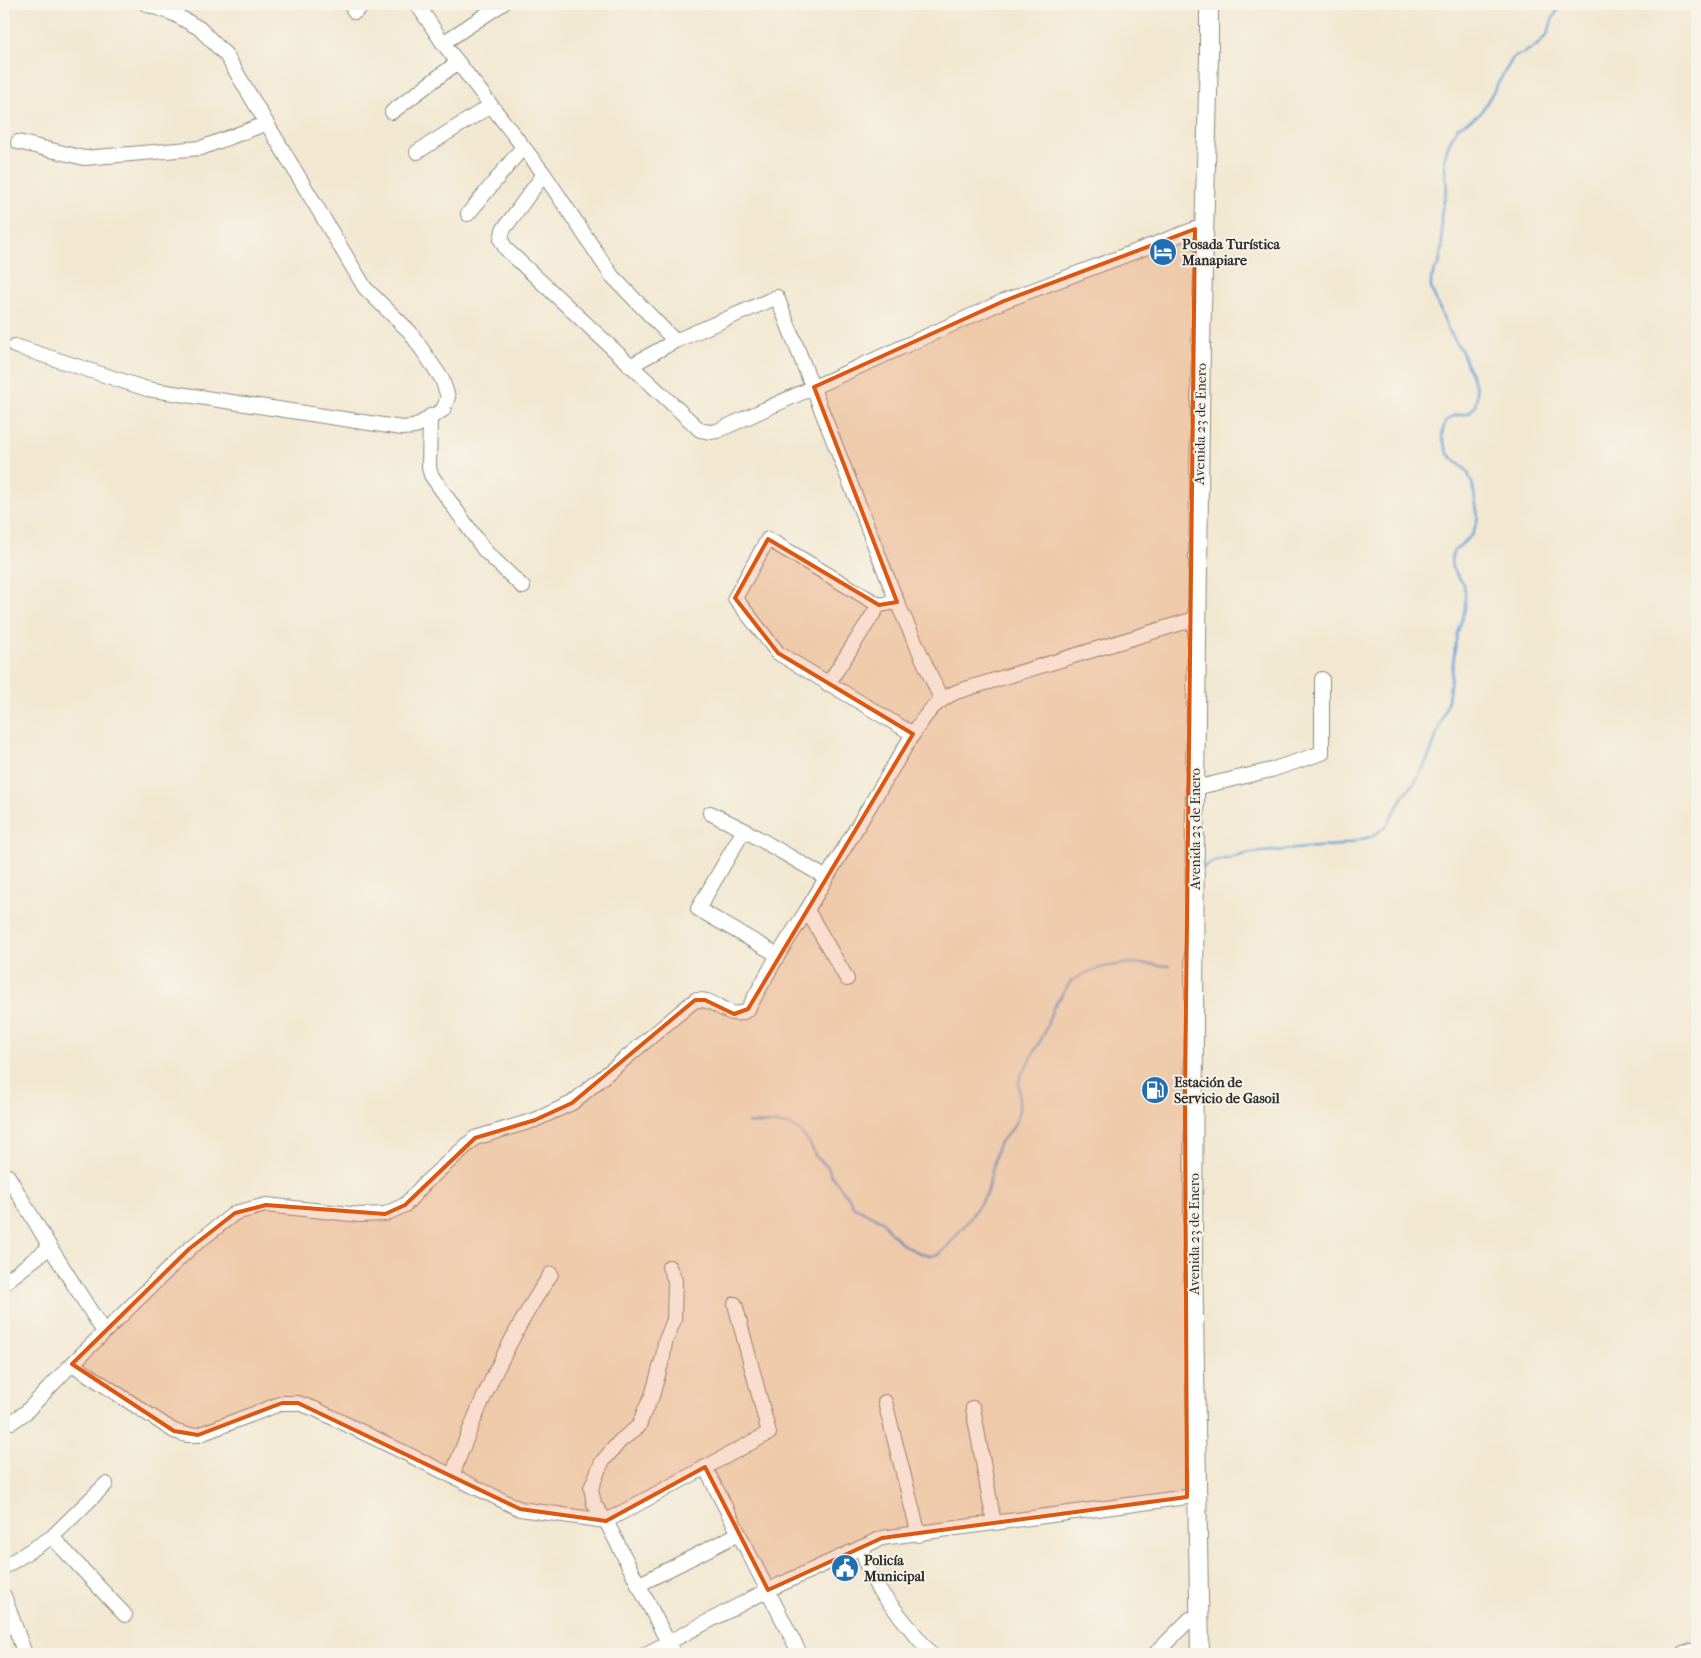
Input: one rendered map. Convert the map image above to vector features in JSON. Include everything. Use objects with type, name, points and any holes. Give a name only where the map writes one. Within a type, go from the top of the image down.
[{"type":"main road","name":"Avenida 23 de Enero","points":[[1197,4],[1193,621],[1195,788],[1193,1255],[1200,1654]]},
{"type":"main road","name":"Avenida 23 de Enero","points":[[1192,1654],[1185,1386],[1185,1084],[1193,621],[1209,4]]},
{"type":"street","points":[[15,346],[147,389],[402,428],[414,427],[443,410],[448,397],[442,379],[410,332],[365,288],[265,124],[226,55],[199,28],[174,14],[146,4]]},
{"type":"street","points":[[350,4],[355,12],[364,4]]},
{"type":"street","points":[[418,4],[490,106],[544,174],[612,276],[674,341]]},
{"type":"street","points":[[443,42],[486,8],[502,4]]},
{"type":"street","points":[[392,112],[458,62]]},
{"type":"street","points":[[417,152],[490,106]]},
{"type":"street","points":[[18,142],[84,158],[201,148],[265,124]]},
{"type":"street","points":[[468,214],[523,147]]},
{"type":"street","points":[[544,174],[503,230],[502,240],[506,249],[700,430],[710,432],[717,431],[1004,301],[1195,229]]},
{"type":"street","points":[[630,366],[674,341],[777,297],[897,602],[940,699]]},
{"type":"street","points":[[430,416],[429,467],[431,475],[485,551],[523,587]]},
{"type":"street","points":[[897,602],[879,605],[768,539],[736,598],[778,652],[913,734]]},
{"type":"street","points":[[828,684],[879,605]]},
{"type":"street","points":[[4,1422],[12,1422],[26,1412],[189,1249],[235,1212],[266,1205],[360,1215],[385,1214],[405,1205],[425,1183],[475,1138],[535,1120],[572,1103],[695,1000],[705,1000],[734,1014],[743,1013],[748,1009],[778,955],[913,734],[929,710],[940,699],[956,692],[1193,621]]},
{"type":"street","points":[[1195,788],[1271,770],[1322,754],[1322,679]]},
{"type":"street","points":[[710,813],[744,830],[825,877]]},
{"type":"street","points":[[744,830],[698,908],[778,955]]},
{"type":"street","points":[[807,910],[847,979]]},
{"type":"street","points":[[8,1176],[104,1332]]},
{"type":"street","points":[[4,1283],[50,1247]]},
{"type":"street","points":[[670,1267],[675,1280],[674,1320],[665,1342],[663,1357],[652,1396],[639,1426],[620,1441],[602,1462],[591,1488],[594,1504],[606,1521],[671,1648]]},
{"type":"street","points":[[452,1476],[464,1442],[505,1350],[529,1306],[551,1274]]},
{"type":"street","points":[[72,1364],[174,1431],[187,1435],[198,1435],[282,1404],[298,1403],[315,1409],[520,1509],[606,1521],[769,1433],[735,1304]]},
{"type":"street","points":[[885,1402],[919,1535]]},
{"type":"street","points":[[973,1408],[994,1523]]},
{"type":"street","points":[[705,1467],[800,1654]]},
{"type":"street","points":[[4,1567],[52,1536],[106,1484]]},
{"type":"street","points":[[646,1654],[671,1648],[768,1590],[882,1538],[919,1535],[1187,1497]]},
{"type":"street","points":[[638,1585],[738,1534]]},
{"type":"street","points":[[52,1536],[125,1615]]},
{"type":"street","points":[[862,1547],[867,1566],[878,1589],[931,1654]]},
{"type":"street","points":[[4,1596],[25,1654]]},
{"type":"street","points":[[1155,1654],[1190,1619]]},
{"type":"street","points":[[1682,1654],[1697,1649]]},
{"type":"highlighted area","points":[[1195,229],[1185,1093],[1187,1497],[882,1538],[768,1590],[705,1467],[606,1521],[520,1509],[298,1403],[282,1403],[198,1435],[174,1431],[72,1364],[189,1249],[235,1213],[266,1205],[385,1214],[405,1205],[475,1138],[535,1120],[572,1103],[695,1000],[705,1000],[734,1014],[748,1009],[913,734],[778,653],[735,598],[768,539],[879,605],[897,602],[814,387],[1004,301]]},
{"type":"waterway","points":[[1201,869],[1212,862],[1251,853],[1340,845],[1373,836],[1387,825],[1403,796],[1415,782],[1431,752],[1448,700],[1457,634],[1465,609],[1465,590],[1452,568],[1451,559],[1454,551],[1473,534],[1478,517],[1473,486],[1467,471],[1448,454],[1442,437],[1446,421],[1453,416],[1469,413],[1475,406],[1477,396],[1476,387],[1461,350],[1448,329],[1431,288],[1431,280],[1434,271],[1439,265],[1442,247],[1441,215],[1447,187],[1444,160],[1449,143],[1458,127],[1480,114],[1513,58],[1535,47],[1547,35],[1553,18],[1561,4]]},
{"type":"waterway","points":[[748,1123],[789,1125],[798,1130],[809,1142],[816,1157],[828,1167],[831,1175],[853,1206],[882,1221],[905,1246],[930,1256],[939,1254],[968,1221],[987,1193],[997,1149],[1017,1119],[1019,1111],[1019,1082],[1022,1074],[1044,1034],[1053,1008],[1071,981],[1088,972],[1104,967],[1129,963],[1169,966]]},
{"type":"place","name":"Posada Turística Manapiare","points":[[1163,252]]},
{"type":"place","name":"Estación de Servicio de Gasoil","points":[[1155,1090]]},
{"type":"place","name":"Policía Municipal","points":[[845,1568]]}]
